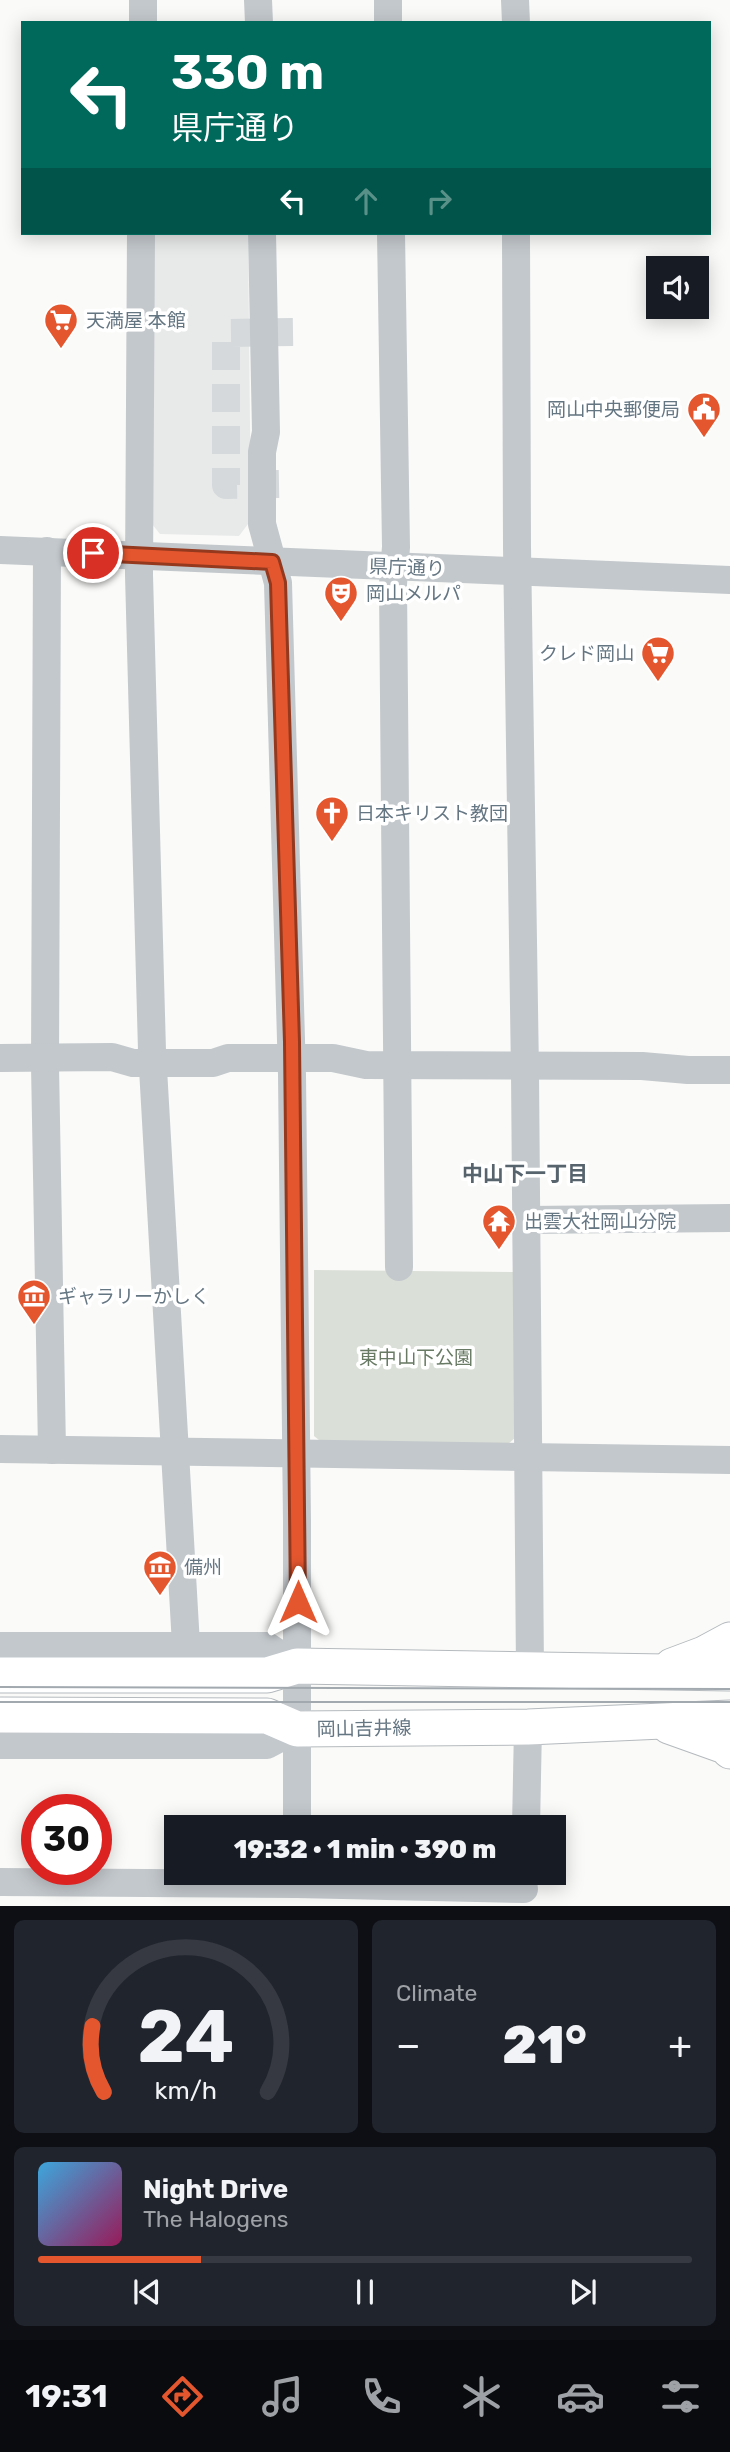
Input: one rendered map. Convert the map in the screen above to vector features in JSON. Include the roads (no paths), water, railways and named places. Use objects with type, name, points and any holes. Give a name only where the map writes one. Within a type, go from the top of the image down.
[{"type":"main road","points":[[652,1673],[704,1654],[730,1640]]},
{"type":"main road","points":[[0,1675],[267,1675],[298,1666],[730,1673]]},
{"type":"main road","name":"岡山吉井線","points":[[0,1715],[267,1716],[297,1729],[528,1727],[730,1718]]},
{"type":"main road","points":[[657,1721],[724,1746],[730,1751]]},
{"type":"street","points":[[143,0],[143,21]]},
{"type":"street","points":[[258,0],[259,21]]},
{"type":"street","points":[[388,0],[388,21]]},
{"type":"street","points":[[515,0],[516,21]]},
{"type":"street","points":[[141,235],[139,555],[153,1063],[186,1645]]},
{"type":"street","points":[[262,235],[266,432],[262,452],[262,524],[278,589],[292,1059],[297,1815]]},
{"type":"street","points":[[391,235],[398,1267]]},
{"type":"street","points":[[516,235],[517,571],[525,1066],[530,1671]]},
{"type":"street","name":"県庁通り","points":[[0,550],[730,580]]},
{"type":"street","points":[[47,551],[45,1056],[52,1450]]},
{"type":"street","points":[[0,1058],[112,1057],[134,1063],[213,1063],[228,1058],[333,1058],[366,1065],[398,1066],[642,1066],[730,1070]]},
{"type":"street","points":[[526,1220],[730,1218]]},
{"type":"street","points":[[0,1449],[730,1460]]},
{"type":"street","points":[[0,1646],[267,1646],[298,1666]]},
{"type":"street","points":[[526,1815],[528,1727]]},
{"type":"street","points":[[0,1745],[267,1745],[297,1729]]},
{"type":"street","points":[[0,1882],[528,1889]]},
{"type":"tunnel","points":[[279,484],[226,485],[226,333],[293,332]]},
{"type":"tram line","points":[[0,1687],[730,1689]]},
{"type":"tram line","points":[[0,1702],[730,1702]]},
{"type":"place","name":"天満屋 本館","points":[[61,350]]},
{"type":"place","name":"岡山中央郵便局","points":[[704,439]]},
{"type":"place","name":"岡山メルパ","points":[[341,623]]},
{"type":"place","name":"クレド岡山","points":[[658,683]]},
{"type":"place","name":"日本キリスト教団","points":[[332,843]]},
{"type":"place","name":"出雲大社岡山分院","points":[[499,1251]]},
{"type":"place","name":"ギャラリーかしく","points":[[34,1326]]},
{"type":"place","name":"備州","points":[[160,1597]]},
{"type":"district","name":"中山下一丁目","points":[[525,1174]]},
{"type":"park label","name":"東中山下公園","points":[[416,1357]]}]
